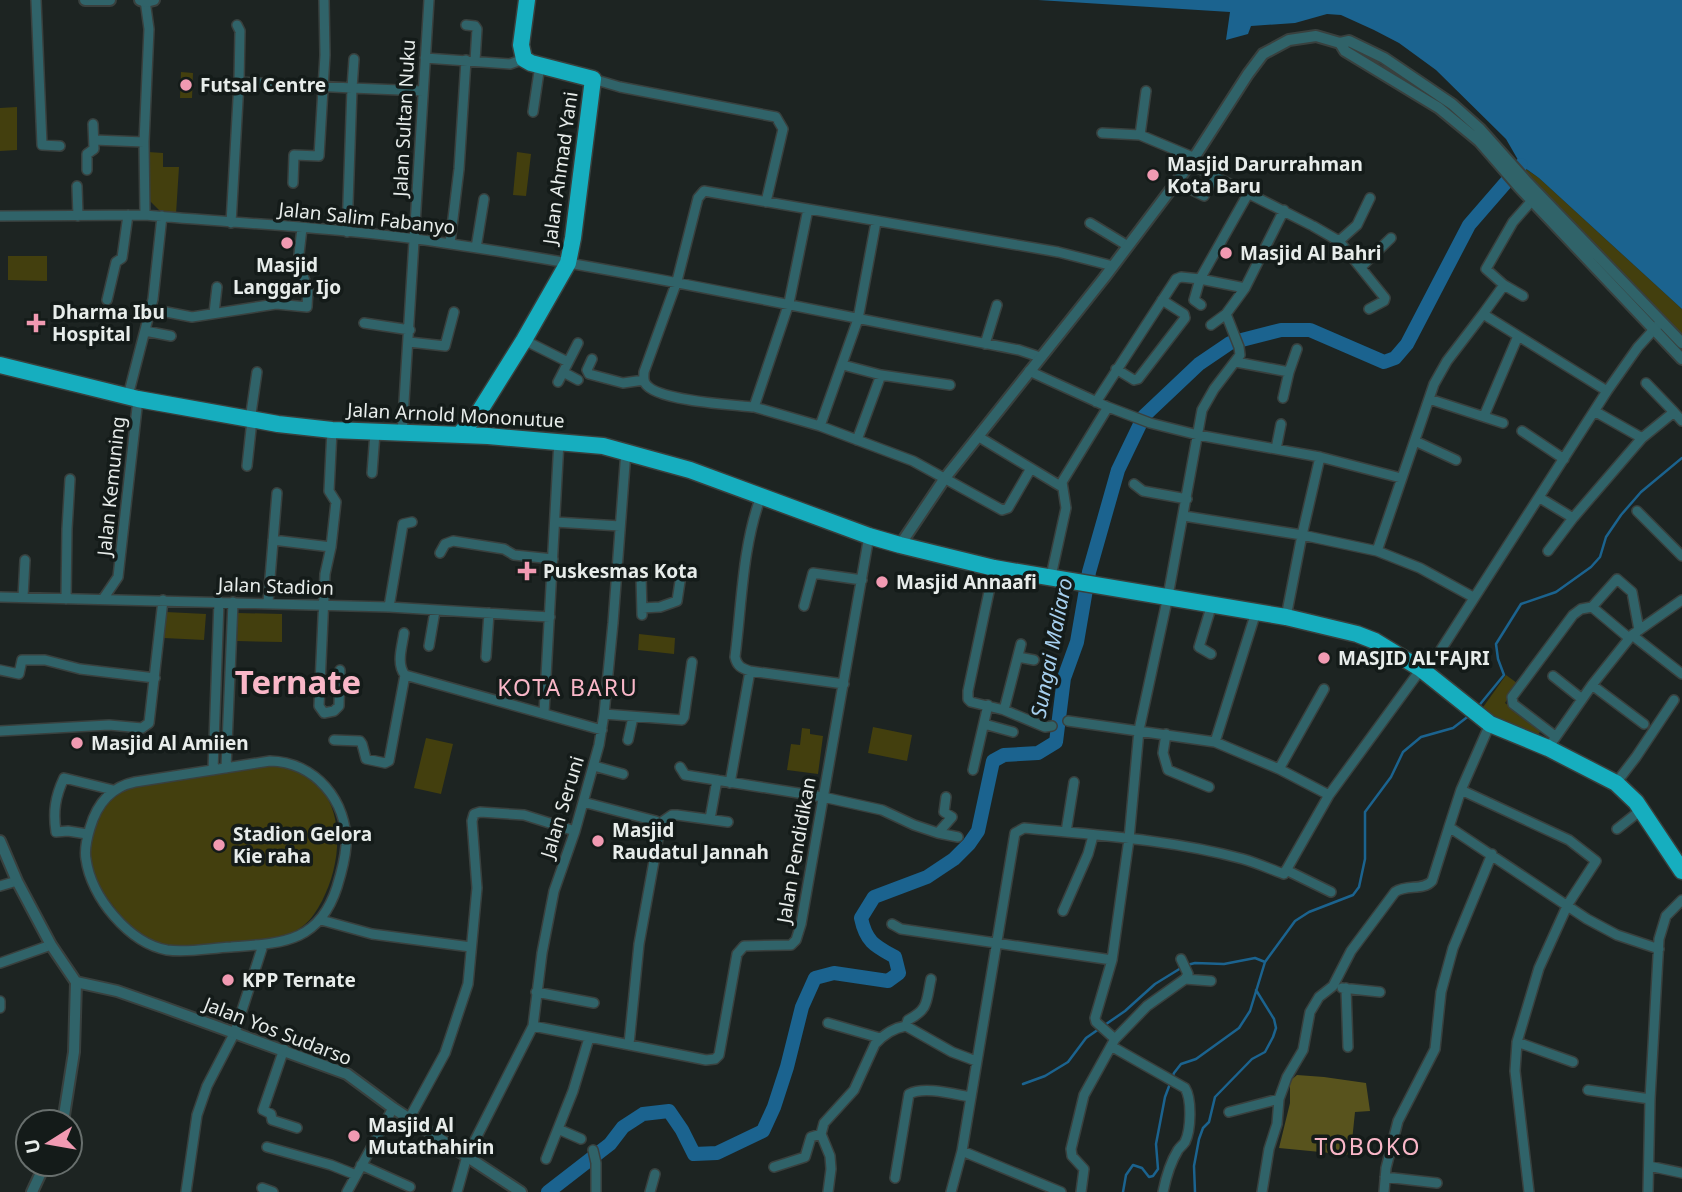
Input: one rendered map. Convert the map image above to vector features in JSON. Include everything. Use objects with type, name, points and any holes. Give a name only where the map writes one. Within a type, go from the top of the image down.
[{"type":"highway","points":[[527,0],[521,45],[532,62]]},
{"type":"highway","name":"Jalan Ahmad Yani","points":[[459,435],[479,412],[524,340],[568,263],[573,238],[593,79],[532,62]]},
{"type":"highway","name":"Jalan Arnold Mononutue","points":[[0,365],[133,397],[251,420],[374,433],[559,441],[626,451],[690,470],[900,545],[993,568],[1286,617],[1357,634],[1424,671],[1487,722],[1551,742],[1616,783],[1641,810],[1681,867]]},
{"type":"highway","points":[[479,412],[488,436]]},
{"type":"street","points":[[36,0],[41,145],[60,146]]},
{"type":"street","points":[[85,0],[110,0]]},
{"type":"street","points":[[293,183],[294,155],[319,156],[324,0]]},
{"type":"street","name":"Jalan Sultan Nuku","points":[[402,434],[429,0]]},
{"type":"street","points":[[145,215],[144,142],[149,29],[146,1]]},
{"type":"street","points":[[231,223],[239,82],[240,31],[237,25]]},
{"type":"street","points":[[450,243],[477,29],[475,26],[466,25]]},
{"type":"street","points":[[900,545],[945,478],[1113,266],[1192,161],[1263,54],[1280,43],[1316,36],[1340,43],[1345,51],[1450,109],[1658,325],[1682,359]]},
{"type":"street","points":[[425,58],[510,64],[532,62],[533,112]]},
{"type":"street","points":[[347,232],[354,59]]},
{"type":"street","points":[[593,79],[620,87],[776,117],[783,129],[766,202]]},
{"type":"street","points":[[239,82],[423,91]]},
{"type":"street","points":[[1140,135],[1146,91]]},
{"type":"street","points":[[87,170],[87,154],[94,149],[93,124]]},
{"type":"street","points":[[1102,133],[1140,135],[1339,241],[1362,266],[1385,298],[1370,309]]},
{"type":"street","points":[[94,140],[144,142]]},
{"type":"street","points":[[1192,190],[1204,196],[1214,176]]},
{"type":"street","points":[[77,186],[78,216]]},
{"type":"street","points":[[1030,470],[1008,508],[999,510],[913,461],[820,426],[754,407],[677,399],[648,386],[644,380],[644,372],[677,281],[700,193],[709,190],[876,222],[1058,252],[1113,266]]},
{"type":"street","points":[[1201,304],[1194,300],[1200,279],[1249,192]]},
{"type":"street","points":[[1523,296],[1504,285],[1486,269],[1513,222],[1535,197]]},
{"type":"street","points":[[1339,241],[1357,225],[1370,198]]},
{"type":"street","points":[[476,248],[484,200]]},
{"type":"street","points":[[754,407],[789,303],[808,209]]},
{"type":"street","points":[[1211,325],[1226,314],[1245,288],[1284,211]]},
{"type":"street","points":[[107,299],[116,262],[122,258],[128,215]]},
{"type":"street","name":"Jalan Salim Fabanyo","points":[[0,216],[162,216],[450,243],[677,281],[1041,357]]},
{"type":"street","name":"Jalan Kemuning","points":[[128,599],[118,577],[133,397],[151,309],[162,216]]},
{"type":"street","points":[[820,426],[858,319],[876,222]]},
{"type":"street","points":[[1090,223],[1128,246]]},
{"type":"street","points":[[151,309],[192,317],[276,304],[307,307],[308,288],[301,271],[299,254],[302,228]]},
{"type":"street","points":[[1362,266],[1391,238]]},
{"type":"street","points":[[1096,402],[1115,369],[1178,278],[1200,279],[1245,288]]},
{"type":"street","points":[[1377,551],[1429,399],[1447,360],[1504,285]]},
{"type":"street","points":[[214,313],[217,287]]},
{"type":"street","points":[[1115,369],[1134,380],[1138,379],[1185,318],[1184,314],[1162,300]]},
{"type":"street","points":[[985,344],[997,304]]},
{"type":"street","points":[[409,342],[445,346],[454,312]]},
{"type":"street","points":[[1163,1192],[1169,1167],[1185,1142],[1190,1115],[1189,1094],[1185,1088],[1113,1043],[1096,1022],[1112,960],[1129,839],[1139,730],[1184,516],[1198,435],[1205,403],[1240,355],[1226,314]]},
{"type":"street","points":[[1483,314],[1607,391]]},
{"type":"street","points":[[364,323],[410,330]]},
{"type":"street","points":[[1658,325],[1682,342]]},
{"type":"street","points":[[951,1192],[962,1151],[1015,833],[1024,828],[1129,839],[1244,859],[1283,874],[1329,795],[1424,671],[1540,498],[1607,391],[1658,325]]},
{"type":"street","points":[[145,331],[172,336]]},
{"type":"street","points":[[1483,416],[1518,336]]},
{"type":"street","points":[[524,340],[568,362]]},
{"type":"street","points":[[558,382],[578,343]]},
{"type":"street","points":[[1283,398],[1297,349]]},
{"type":"street","points":[[592,359],[587,370],[589,373],[623,383],[644,380]]},
{"type":"street","points":[[1236,362],[1289,372]]},
{"type":"street","points":[[843,365],[881,375],[950,385]]},
{"type":"street","points":[[247,466],[257,372]]},
{"type":"street","points":[[563,372],[578,380]]},
{"type":"street","points":[[1029,372],[1150,423],[1198,435],[1320,457],[1401,478]]},
{"type":"street","points":[[857,440],[881,375]]},
{"type":"street","points":[[1646,383],[1682,421]]},
{"type":"street","points":[[1429,399],[1503,423]]},
{"type":"street","points":[[1051,576],[1066,508],[1063,480],[1108,407]]},
{"type":"street","points":[[1595,412],[1642,438]]},
{"type":"street","points":[[1548,551],[1642,438],[1674,412]]},
{"type":"street","points":[[1276,449],[1281,424]]},
{"type":"street","points":[[332,430],[329,491],[336,502],[323,605],[319,706],[324,713],[334,711],[339,706],[340,670]]},
{"type":"street","points":[[1522,431],[1564,459]]},
{"type":"street","points":[[372,473],[374,433]]},
{"type":"street","points":[[979,436],[1030,470],[1062,487]]},
{"type":"street","points":[[544,713],[559,441]]},
{"type":"street","points":[[1415,441],[1456,460]]},
{"type":"street","name":"Jalan Seruni","points":[[457,1192],[467,1156],[533,1026],[536,992],[554,891],[575,831],[602,730],[626,451]]},
{"type":"street","points":[[1286,617],[1320,457]]},
{"type":"street","points":[[66,599],[70,479]]},
{"type":"street","points":[[1134,484],[1143,491],[1187,499]]},
{"type":"street","points":[[268,602],[277,494]]},
{"type":"street","points":[[761,496],[747,541],[735,657],[738,666],[750,671],[844,684]]},
{"type":"street","points":[[1540,498],[1573,518]]},
{"type":"street","points":[[1637,511],[1682,556]]},
{"type":"street","points":[[1184,516],[1302,535],[1377,551],[1420,568],[1473,597]]},
{"type":"street","points":[[389,607],[403,524],[412,522]]},
{"type":"street","points":[[555,522],[620,526]]},
{"type":"street","name":"Jalan Pendidikan","points":[[533,1026],[706,1060],[715,1059],[719,1055],[735,959],[740,949],[744,946],[788,946],[796,940],[801,925],[869,536]]},
{"type":"street","points":[[273,540],[331,547]]},
{"type":"street","points":[[440,553],[444,544],[453,541],[504,550],[513,555],[553,559]]},
{"type":"street","points":[[23,597],[25,560]]},
{"type":"street","points":[[993,568],[968,699],[1045,727],[1052,726]]},
{"type":"street","points":[[617,573],[641,575],[642,611],[677,601],[681,575]]},
{"type":"street","points":[[804,606],[813,573],[862,580]]},
{"type":"street","name":"Jalan Kemuning","points":[[103,599],[118,577]]},
{"type":"street","points":[[1633,634],[1632,592],[1618,579],[1592,607],[1581,609],[1573,615],[1512,697],[1513,704],[1551,742],[1633,634],[1682,600]]},
{"type":"street","name":"Jalan Stadion","points":[[0,597],[268,602],[550,617]]},
{"type":"street","points":[[0,731],[109,725],[142,728],[149,723],[163,600]]},
{"type":"street","points":[[213,770],[219,601]]},
{"type":"street","points":[[226,768],[233,601]]},
{"type":"street","points":[[1211,654],[1199,647],[1212,604]]},
{"type":"street","points":[[1592,607],[1633,634],[1682,674]]},
{"type":"street","points":[[429,646],[435,611]]},
{"type":"street","points":[[1215,742],[1256,612]]},
{"type":"street","points":[[486,657],[489,613]]},
{"type":"street","points":[[404,633],[399,662],[405,675],[602,730]]},
{"type":"street","points":[[1004,710],[1021,644]]},
{"type":"street","points":[[1018,657],[1034,660]]},
{"type":"street","points":[[0,670],[19,674],[22,660],[45,660],[63,666],[155,678]]},
{"type":"street","points":[[604,714],[682,720],[692,662]]},
{"type":"street","points":[[730,783],[750,671]]},
{"type":"street","points":[[334,740],[360,741],[366,759],[385,763],[388,761],[405,675]]},
{"type":"street","points":[[1553,676],[1583,699]]},
{"type":"street","points":[[1592,685],[1644,723]]},
{"type":"street","points":[[1279,769],[1324,689]]},
{"type":"street","points":[[1616,783],[1674,700]]},
{"type":"street","points":[[973,770],[988,705]]},
{"type":"street","points":[[628,740],[633,717]]},
{"type":"street","points":[[1068,721],[1215,742],[1279,769],[1329,795]]},
{"type":"street","points":[[1262,1192],[1269,1149],[1278,1124],[1279,1099],[1287,1077],[1303,1051],[1313,1006],[1319,997],[1333,986],[1351,951],[1395,892],[1402,887],[1426,887],[1432,881],[1461,790],[1487,722]]},
{"type":"street","points":[[984,724],[1013,732]]},
{"type":"street","points":[[1166,734],[1163,752],[1168,770],[1209,787]]},
{"type":"street","points":[[283,761],[303,769],[317,779],[335,797],[343,820],[346,845],[341,874],[332,900],[321,920],[299,936],[263,944],[192,951],[167,950],[144,940],[116,917],[94,885],[86,860],[88,834],[103,799],[122,785],[226,768],[283,761]]},
{"type":"street","points":[[593,766],[623,774]]},
{"type":"street","points":[[680,766],[685,775],[823,797],[882,810],[938,833],[958,837]]},
{"type":"street","points":[[88,834],[56,832],[53,816],[64,778],[113,790]]},
{"type":"street","points":[[710,819],[717,780]]},
{"type":"street","points":[[1066,832],[1073,782]]},
{"type":"street","points":[[1461,790],[1569,840],[1596,860],[1568,904],[1539,968],[1517,1042],[1515,1071],[1529,1192]]},
{"type":"street","points":[[938,833],[953,817],[944,812],[946,797]]},
{"type":"street","points":[[583,802],[626,812],[659,824]]},
{"type":"street","points":[[1617,830],[1641,810]]},
{"type":"street","points":[[410,1119],[436,1073],[452,1036],[468,984],[477,888],[472,821],[474,814],[480,812],[524,815],[575,831]]},
{"type":"street","points":[[629,1044],[639,944],[659,824],[672,815],[728,822]]},
{"type":"street","points":[[1449,827],[1587,919],[1617,935],[1659,949]]},
{"type":"street","points":[[1063,911],[1093,836]]},
{"type":"street","points":[[0,841],[17,881],[51,945],[76,982],[74,1052],[65,1108]]},
{"type":"street","points":[[1384,1192],[1398,1121],[1435,1049],[1441,992],[1453,948],[1492,854]]},
{"type":"street","points":[[1286,870],[1331,892]]},
{"type":"street","points":[[0,886],[17,881]]},
{"type":"street","points":[[1648,1192],[1650,1099],[1661,927],[1666,916],[1682,900]]},
{"type":"street","points":[[321,920],[372,934],[471,947]]},
{"type":"street","points":[[892,924],[901,929],[998,945],[1112,960]]},
{"type":"street","points":[[186,1192],[197,1115],[207,1086],[235,1032],[263,944]]},
{"type":"street","points":[[0,963],[51,945]]},
{"type":"street","points":[[1081,1192],[1085,1172],[1071,1153],[1073,1134],[1084,1095],[1113,1043],[1147,1006],[1185,979],[1188,974],[1181,960]]},
{"type":"street","points":[[906,1026],[908,1020],[919,1015],[924,1008],[931,979]]},
{"type":"street","points":[[1185,979],[1211,981]]},
{"type":"street","name":"Jalan Yos Sudarso","points":[[76,982],[117,991],[284,1049],[347,1074],[393,1108],[520,1191]]},
{"type":"street","points":[[1333,986],[1380,992]]},
{"type":"street","points":[[1346,989],[1348,1047]]},
{"type":"street","points":[[536,992],[594,1003]]},
{"type":"street","points":[[0,1001],[0,1008]]},
{"type":"street","points":[[828,1023],[880,1038]]},
{"type":"street","points":[[774,1167],[805,1157],[811,1138],[821,1134],[829,1116],[847,1100],[875,1044],[889,1031],[906,1026],[952,1052],[976,1061]]},
{"type":"street","points":[[546,1159],[573,1091],[589,1038]]},
{"type":"street","points":[[1517,1042],[1573,1062]]},
{"type":"street","points":[[284,1049],[263,1111],[299,1127]]},
{"type":"street","points":[[1588,1090],[1650,1099]]},
{"type":"street","points":[[895,1178],[911,1092],[970,1097]]},
{"type":"street","points":[[1229,1112],[1279,1099]]},
{"type":"street","points":[[348,1192],[393,1108]]},
{"type":"street","points":[[558,1129],[580,1139]]},
{"type":"street","points":[[821,1134],[830,1156],[828,1192]]},
{"type":"street","points":[[267,1147],[356,1175]]},
{"type":"street","points":[[593,1150],[596,1192]]},
{"type":"street","points":[[962,1151],[1061,1192]]},
{"type":"street","points":[[361,1165],[410,1187]]},
{"type":"street","points":[[1649,1166],[1682,1173]]},
{"type":"street","points":[[650,1192],[655,1174]]},
{"type":"street","points":[[1385,1177],[1437,1183]]},
{"type":"street","points":[[262,1188],[273,1192]]},
{"type":"shaded area","name":"Futsal Centre","points":[[181,72],[193,73],[192,98],[180,98]]},
{"type":"shaded area","points":[[17,107],[17,150],[0,151],[0,108]]},
{"type":"shaded area","points":[[148,152],[163,153],[163,167],[179,167],[176,214],[162,213],[148,199]]},
{"type":"shaded area","points":[[517,152],[531,154],[526,196],[513,195]]},
{"type":"shaded area","points":[[1523,167],[1539,178],[1682,309],[1682,337],[1647,297],[1523,172]]},
{"type":"shaded area","points":[[8,256],[47,256],[47,281],[8,280]]},
{"type":"shaded area","points":[[166,612],[206,614],[204,640],[164,638]]},
{"type":"shaded area","points":[[238,613],[282,614],[282,642],[237,641]]},
{"type":"shaded area","points":[[639,634],[675,638],[674,654],[638,650]]},
{"type":"shaded area","points":[[1506,675],[1517,683],[1505,703],[1542,729],[1536,738],[1481,710]]},
{"type":"shaded area","points":[[873,727],[912,735],[907,761],[868,753]]},
{"type":"shaded area","points":[[802,728],[810,729],[810,734],[823,736],[818,774],[787,770],[791,744],[800,745]]},
{"type":"shaded area","points":[[426,738],[453,744],[441,794],[414,788]]},
{"type":"shaded area","points":[[271,766],[296,771],[314,781],[327,797],[334,816],[336,859],[331,880],[316,911],[297,930],[274,938],[187,947],[156,942],[142,935],[111,903],[93,871],[93,831],[103,807],[111,797],[134,785]]},
{"type":"shaded area","points":[[1297,1075],[1366,1083],[1370,1111],[1355,1112],[1352,1141],[1363,1148],[1362,1156],[1279,1148],[1290,1103],[1290,1081]]},
{"type":"water","points":[[1038,0],[1682,0],[1682,309],[1539,178],[1521,165],[1506,139],[1436,70],[1399,43],[1374,30],[1341,15],[1327,14],[1295,23],[1251,26],[1248,34],[1226,40],[1230,12]]},
{"type":"waterway","name":"Sungai Maliaro","points":[[548,1192],[610,1144],[623,1127],[643,1114],[669,1111],[694,1154],[717,1153],[763,1131],[787,1067],[802,1007],[815,978],[834,973],[888,981],[899,973],[895,957],[872,942],[863,926],[861,918],[874,897],[927,877],[954,859],[969,844],[978,831],[993,761],[1004,755],[1038,753],[1056,742],[1064,678],[1077,642],[1089,572],[1118,470],[1144,416],[1199,364],[1230,343],[1281,330],[1310,330],[1384,362],[1395,358],[1407,344],[1469,225],[1521,165]]},
{"type":"waterway","points":[[1477,708],[1504,675],[1496,644],[1521,604],[1556,592],[1591,567],[1600,557],[1606,537],[1621,515],[1641,492],[1682,458]]},
{"type":"waterway","points":[[1123,1192],[1126,1175],[1133,1165],[1142,1168],[1149,1177],[1158,1169],[1156,1144],[1165,1097],[1174,1073],[1181,1064],[1196,1059],[1239,1028],[1250,1011],[1265,962],[1295,921],[1309,912],[1353,895],[1359,887],[1365,859],[1365,812],[1391,777],[1403,752],[1421,737],[1453,728],[1470,715]]},
{"type":"waterway","points":[[1187,965],[1224,964],[1255,958],[1265,962]]},
{"type":"waterway","points":[[1023,1084],[1045,1076],[1068,1062],[1086,1038],[1125,1011],[1155,984],[1181,968]]},
{"type":"waterway","points":[[1195,1192],[1194,1166],[1199,1139],[1203,1128],[1209,1122],[1215,1097],[1252,1059],[1265,1052],[1276,1028],[1274,1019],[1256,990]]},
{"type":"place","name":"Futsal Centre","points":[[186,85]]},
{"type":"place","name":"Masjid Darurrahman Kota Baru","points":[[1153,175]]},
{"type":"place","name":"Masjid Langgar Ijo","points":[[287,243]]},
{"type":"place","name":"Masjid Al Bahri","points":[[1226,253]]},
{"type":"place","name":"Dharma Ibu Hospital","points":[[36,323]]},
{"type":"place","name":"Puskesmas Kota","points":[[527,571]]},
{"type":"place","name":"Masjid Annaafi","points":[[882,582]]},
{"type":"place","name":"MASJID AL'FAJRI","points":[[1324,658]]},
{"type":"place","name":"Masjid Al Amiien","points":[[77,743]]},
{"type":"place","name":"Masjid Raudatul Jannah","points":[[598,841]]},
{"type":"place","name":"Stadion Gelora Kie raha","points":[[219,845]]},
{"type":"place","name":"KPP Ternate","points":[[228,980]]},
{"type":"place","name":"Masjid Al Mutathahirin","points":[[354,1136]]},
{"type":"district","name":"Ternate","points":[[298,682]]},
{"type":"district","name":"KOTA BARU","points":[[568,688]]},
{"type":"district","name":"TOBOKO","points":[[1368,1147]]}]
